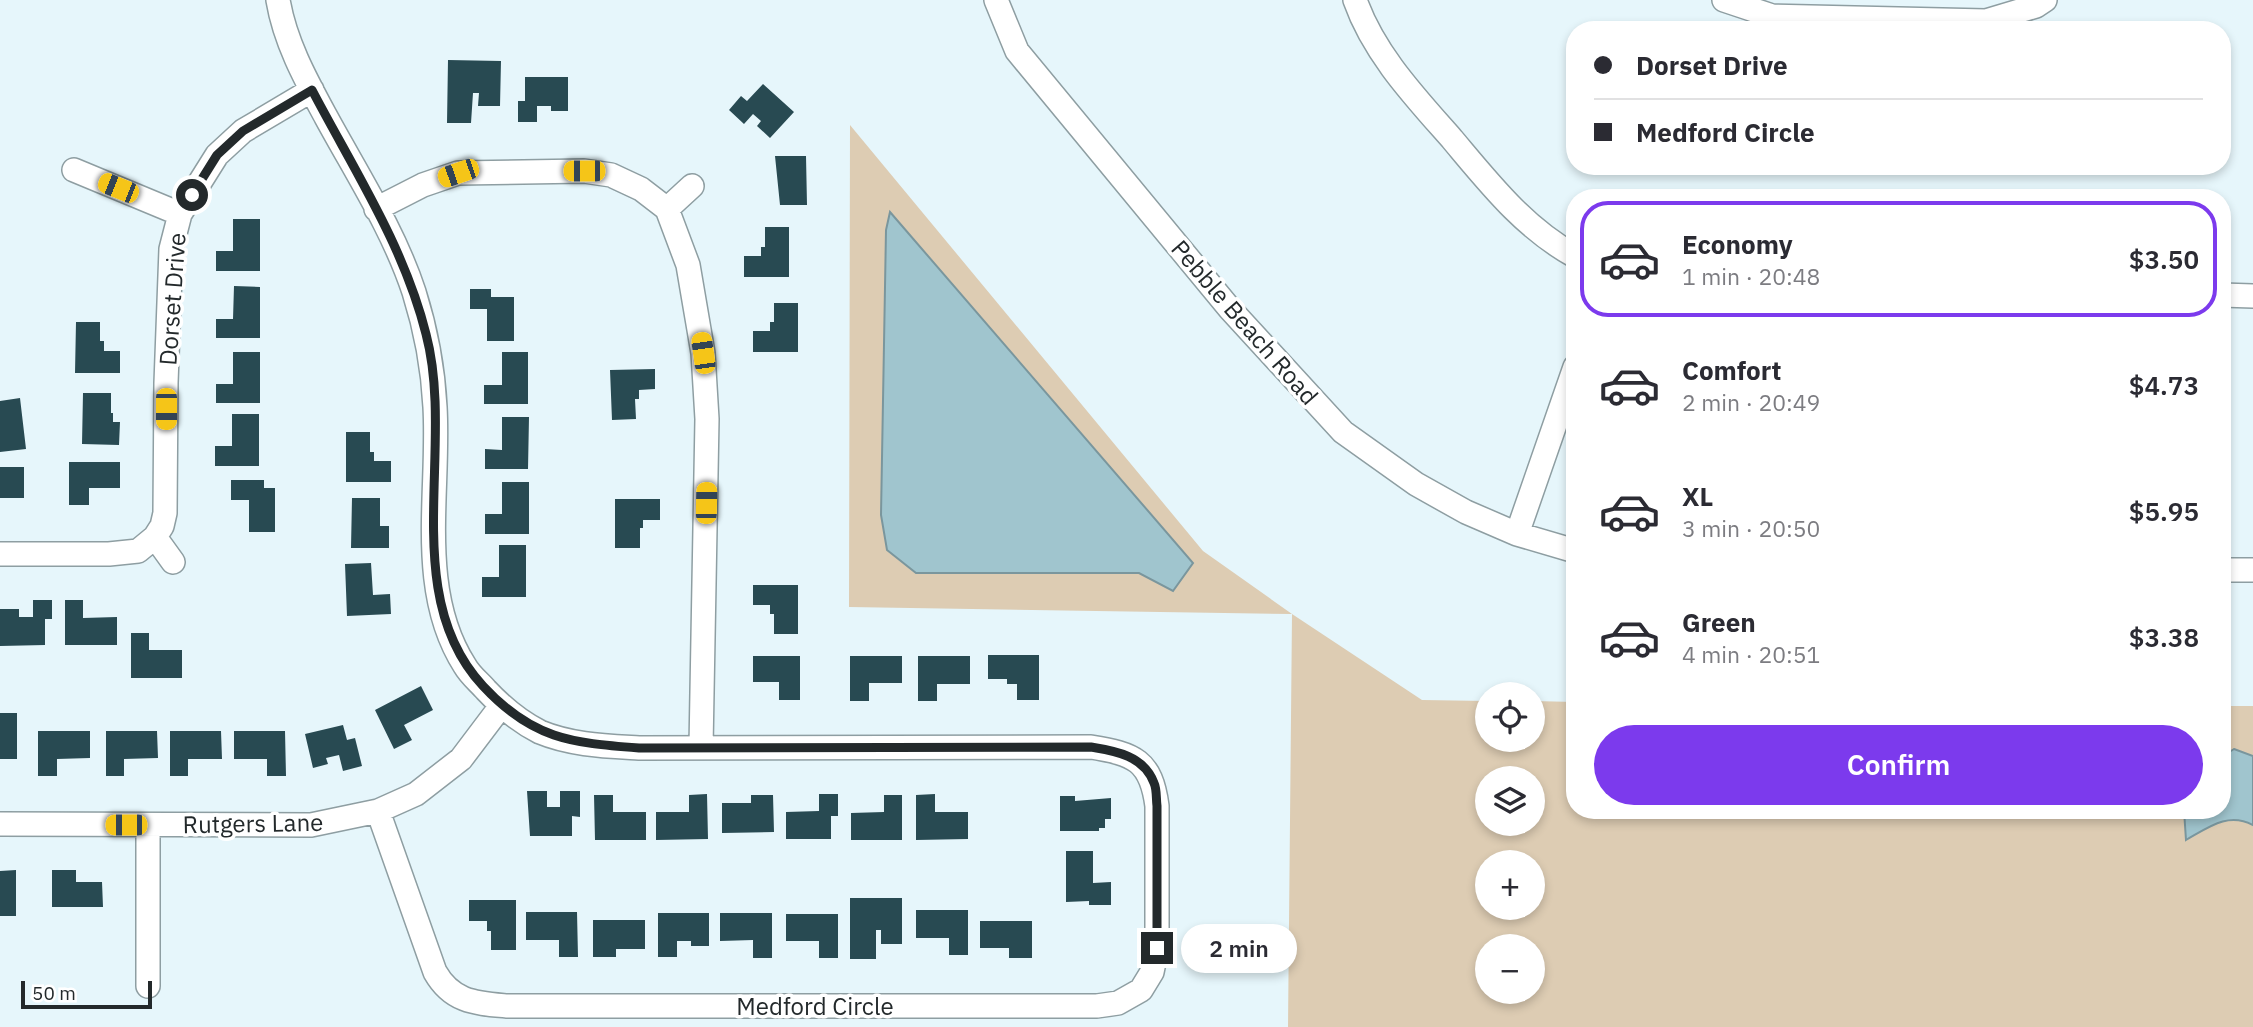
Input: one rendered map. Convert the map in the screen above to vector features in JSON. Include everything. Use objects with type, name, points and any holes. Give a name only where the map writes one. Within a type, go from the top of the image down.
[{"type":"street","points":[[278,0],[296,61],[401,257],[427,336],[435,408],[435,575],[442,617],[466,668],[501,706],[540,732],[587,744],[639,748],[701,747],[707,419],[704,366],[697,307],[688,265],[667,209],[641,189],[611,175],[584,171],[458,173],[423,185],[376,209]]},
{"type":"street","name":"Pebble Beach Road","points":[[996,0],[1017,51],[1230,309],[1343,432],[1416,484],[1466,512],[1517,534],[1566,548]]},
{"type":"street","points":[[1356,0],[1363,23],[1401,81],[1505,202],[1554,244],[1566,251]]},
{"type":"street","points":[[1724,0],[1772,16],[1986,21],[2036,6],[2045,0]]},
{"type":"street","name":"Dorset Drive","points":[[155,537],[162,526],[164,513],[171,248],[180,214],[217,155],[234,139],[312,90]]},
{"type":"street","points":[[74,170],[180,214]]},
{"type":"street","points":[[667,209],[692,186]]},
{"type":"street","points":[[2231,295],[2253,296]]},
{"type":"street","points":[[1517,534],[1566,393]]},
{"type":"street","points":[[0,554],[109,554],[138,551],[155,537],[173,562]]},
{"type":"street","points":[[2231,570],[2253,570]]},
{"type":"street","name":"Rutgers Lane","points":[[0,824],[311,825],[377,811],[416,794],[461,760],[501,706]]},
{"type":"street","name":"Medford Circle","points":[[377,811],[435,972],[443,985],[456,996],[478,1004],[1097,1006],[1118,1003],[1141,990],[1152,972],[1157,948],[1157,806],[1154,783],[1141,764],[1120,752],[1091,747],[701,747]]},
{"type":"street","name":"Rutgers Lane","points":[[148,825],[148,986]]},
{"type":"shaded area","points":[[850,125],[1203,551],[1292,614],[849,607]]},
{"type":"shaded area","points":[[1292,614],[1422,700],[1475,701],[1475,752],[1545,752],[1545,701],[1566,702],[1566,819],[2231,819],[2231,706],[2253,706],[2253,1027],[1288,1027]]},
{"type":"water","points":[[890,212],[1193,563],[1173,591],[1139,573],[916,573],[887,550],[881,515],[886,230]]},
{"type":"water","points":[[2234,749],[2253,756],[2253,825],[2244,821],[2227,821],[2211,826],[2186,840],[2185,819],[2231,819],[2231,751]]},
{"type":"building","points":[[448,60],[501,61],[500,106],[478,106],[479,93],[473,93],[471,123],[447,123]]},
{"type":"building","points":[[525,77],[568,77],[568,111],[551,111],[551,106],[537,106],[537,122],[518,122],[518,101],[525,101]]},
{"type":"building","points":[[763,84],[794,112],[770,138],[757,126],[761,121],[753,114],[744,124],[729,110],[741,96],[747,101]]},
{"type":"building","points":[[775,156],[806,156],[807,205],[780,205]]},
{"type":"building","points":[[233,219],[260,219],[260,271],[216,271],[216,251],[233,251]]},
{"type":"building","points":[[765,227],[789,227],[789,277],[744,277],[744,256],[761,256],[761,247],[765,247]]},
{"type":"building","points":[[234,286],[260,287],[260,338],[216,338],[216,319],[233,319]]},
{"type":"building","points":[[470,289],[491,289],[491,297],[514,297],[514,341],[487,341],[487,309],[470,309]]},
{"type":"building","points":[[774,303],[798,303],[798,352],[753,352],[753,331],[770,331],[770,322],[774,322]]},
{"type":"building","points":[[76,322],[100,322],[100,341],[104,341],[104,351],[120,351],[120,373],[75,373]]},
{"type":"building","points":[[233,352],[260,352],[260,403],[216,403],[216,384],[233,384]]},
{"type":"building","points":[[502,352],[528,352],[528,404],[484,404],[484,385],[502,385]]},
{"type":"building","points":[[655,369],[655,389],[639,390],[639,399],[635,399],[636,419],[612,420],[610,370]]},
{"type":"building","points":[[83,393],[111,393],[113,422],[120,422],[119,445],[82,444]]},
{"type":"building","points":[[20,398],[26,449],[0,452],[0,401]]},
{"type":"building","points":[[232,414],[259,414],[259,466],[215,466],[215,446],[232,446]]},
{"type":"building","points":[[502,417],[529,417],[528,469],[485,469],[485,449],[502,450]]},
{"type":"building","points":[[346,432],[370,432],[370,452],[374,452],[374,461],[391,461],[391,482],[346,482]]},
{"type":"building","points":[[69,462],[120,462],[120,488],[89,488],[89,505],[69,505]]},
{"type":"building","points":[[0,467],[24,467],[24,498],[0,498]]},
{"type":"building","points":[[231,480],[264,480],[264,488],[275,488],[275,532],[249,532],[249,500],[231,500]]},
{"type":"building","points":[[502,482],[529,482],[529,534],[485,534],[485,514],[502,514]]},
{"type":"building","points":[[352,498],[380,498],[380,526],[389,526],[389,548],[351,548]]},
{"type":"building","points":[[615,499],[660,499],[660,520],[643,520],[643,528],[640,528],[640,548],[615,548]]},
{"type":"building","points":[[499,545],[526,545],[526,597],[482,597],[482,577],[499,577]]},
{"type":"building","points":[[371,563],[373,595],[390,594],[391,614],[347,616],[345,564]]},
{"type":"building","points":[[753,585],[798,585],[798,634],[774,634],[774,614],[770,614],[770,605],[753,605]]},
{"type":"building","points":[[33,600],[52,600],[52,619],[45,619],[45,645],[0,646],[0,609],[19,609],[19,617],[33,617]]},
{"type":"building","points":[[65,600],[83,600],[83,618],[117,617],[117,645],[65,645]]},
{"type":"building","points":[[131,633],[149,633],[149,650],[182,650],[182,678],[131,678]]},
{"type":"building","points":[[988,655],[1039,655],[1039,700],[1017,700],[1017,684],[1007,684],[1007,679],[988,679]]},
{"type":"building","points":[[753,656],[800,656],[800,700],[779,700],[779,682],[753,682]]},
{"type":"building","points":[[850,656],[902,656],[902,683],[869,683],[869,701],[850,701]]},
{"type":"building","points":[[918,656],[970,656],[970,684],[937,684],[937,701],[918,701]]},
{"type":"building","points":[[421,686],[433,710],[404,725],[412,740],[394,749],[375,710]]},
{"type":"building","points":[[0,713],[17,713],[17,759],[0,759]]},
{"type":"building","points":[[343,725],[347,740],[355,738],[362,766],[343,771],[339,755],[326,758],[328,764],[313,768],[305,734]]},
{"type":"building","points":[[38,731],[90,731],[90,758],[57,759],[57,776],[38,776]]},
{"type":"building","points":[[106,731],[157,731],[158,758],[124,759],[124,776],[106,776]]},
{"type":"building","points":[[170,731],[221,731],[222,759],[188,759],[188,776],[170,776]]},
{"type":"building","points":[[234,731],[285,731],[286,776],[267,776],[267,759],[234,759]]},
{"type":"building","points":[[527,791],[547,791],[547,807],[560,807],[560,791],[580,791],[580,817],[572,816],[572,836],[530,836]]},
{"type":"building","points":[[707,794],[708,839],[656,840],[656,812],[689,812],[689,795]]},
{"type":"building","points":[[819,794],[838,794],[838,816],[831,816],[831,839],[786,839],[786,812],[819,811]]},
{"type":"building","points":[[935,794],[935,812],[968,812],[968,839],[916,840],[916,795]]},
{"type":"building","points":[[594,795],[613,795],[613,812],[646,812],[646,840],[595,840]]},
{"type":"building","points":[[751,795],[773,795],[774,832],[722,833],[722,803],[751,803]]},
{"type":"building","points":[[884,795],[902,795],[902,840],[851,840],[851,813],[884,812]]},
{"type":"building","points":[[1060,796],[1075,796],[1075,801],[1111,798],[1111,819],[1105,819],[1105,828],[1099,828],[1099,831],[1060,831]]},
{"type":"building","points":[[1066,851],[1093,851],[1093,883],[1111,882],[1111,905],[1089,905],[1089,901],[1066,902]]},
{"type":"building","points":[[16,870],[16,916],[0,916],[0,871]]},
{"type":"building","points":[[52,870],[76,870],[76,882],[102,882],[103,907],[52,907]]},
{"type":"building","points":[[850,898],[902,898],[902,944],[881,944],[881,930],[876,930],[876,959],[850,959]]},
{"type":"building","points":[[469,900],[516,900],[516,950],[491,950],[491,931],[487,931],[487,921],[469,921]]},
{"type":"building","points":[[916,910],[968,910],[968,955],[949,955],[949,938],[916,938]]},
{"type":"building","points":[[526,912],[577,912],[578,957],[559,957],[559,940],[526,940]]},
{"type":"building","points":[[658,913],[709,913],[709,946],[691,946],[691,941],[677,941],[677,957],[658,957]]},
{"type":"building","points":[[720,913],[772,913],[772,958],[753,958],[753,940],[720,941]]},
{"type":"building","points":[[786,914],[838,914],[838,958],[819,958],[819,941],[786,941]]},
{"type":"building","points":[[593,920],[645,920],[645,949],[616,949],[616,957],[593,957]]},
{"type":"building","points":[[980,921],[1032,921],[1032,958],[1009,958],[1009,948],[980,948]]},
{"type":"route","points":[[192,195],[217,155],[243,131],[312,90],[401,257],[427,336],[435,408],[435,575],[442,617],[466,668],[501,706],[540,732],[587,744],[639,748],[1091,747],[1120,752],[1141,764],[1154,783],[1157,806],[1157,948]]}]
